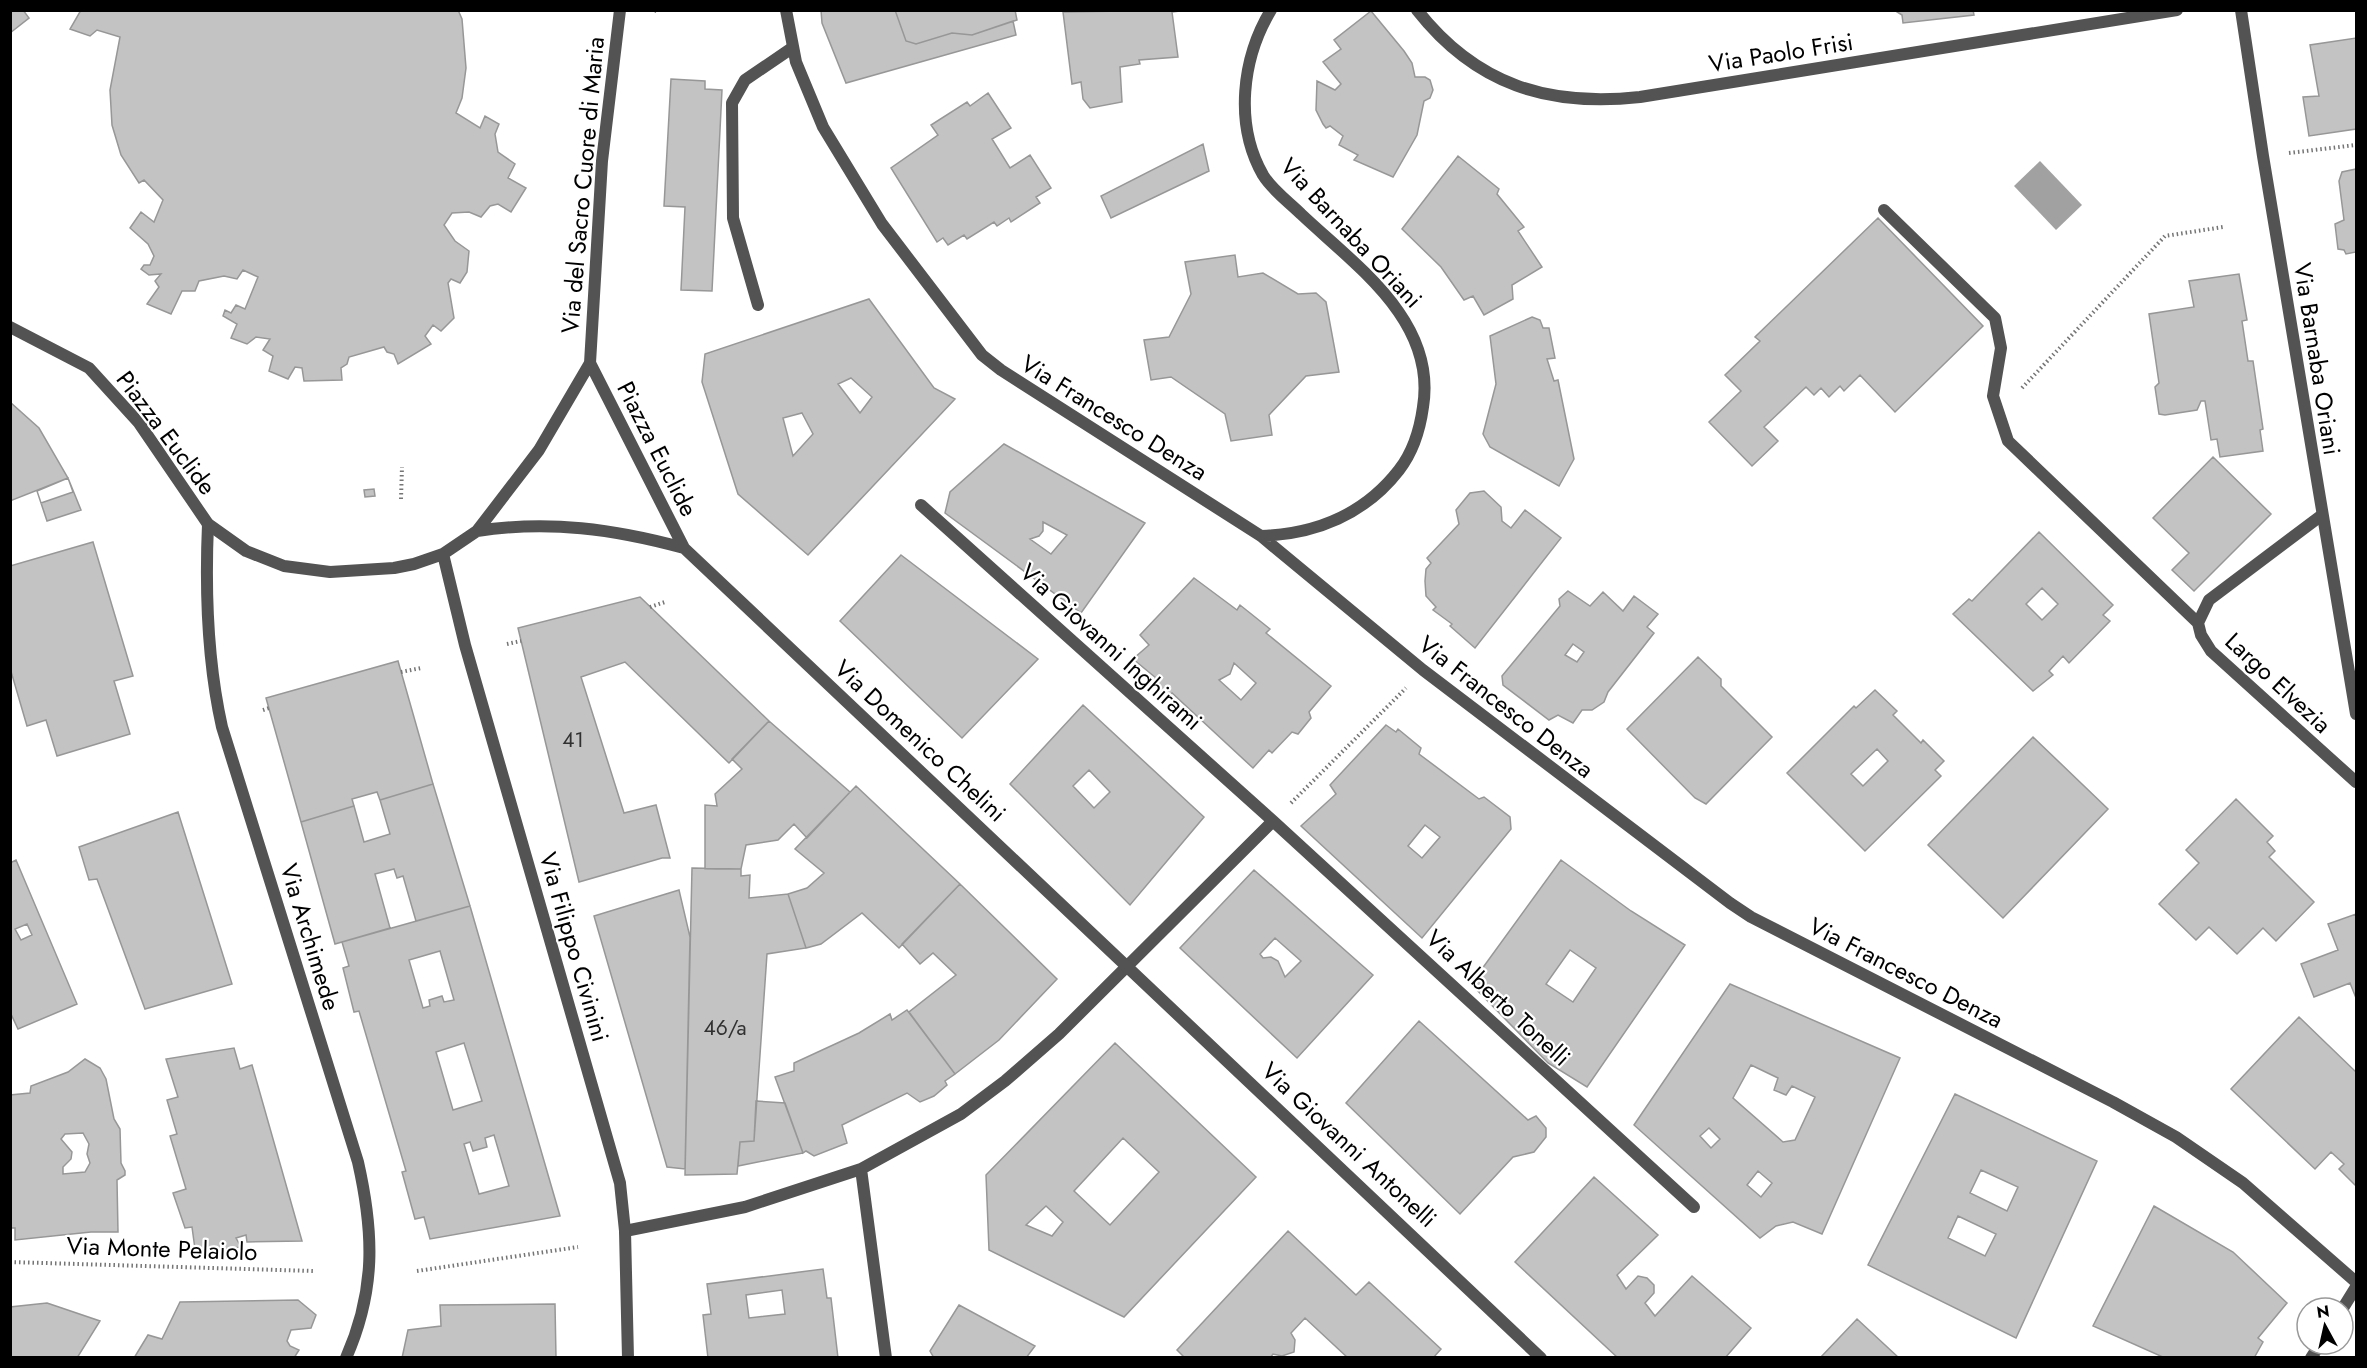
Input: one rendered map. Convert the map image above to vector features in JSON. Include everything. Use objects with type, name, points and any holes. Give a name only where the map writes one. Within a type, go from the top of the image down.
[{"type":"street","name":"Via del Sacro Cuore di Maria","points":[[590,363],[602,161],[620,10]]},
{"type":"street","name":"Via Francesco Denza","points":[[786,10],[792,48],[801,77],[823,127],[864,196],[930,289],[982,355],[1001,370],[1261,536],[1423,670],[1730,903],[1751,917],[2104,1097],[2176,1137],[2242,1184],[2356,1282]]},
{"type":"street","name":"Via Barnaba Oriani","points":[[1261,536],[1299,533],[1326,525],[1362,506],[1383,488],[1401,467],[1416,436],[1425,381],[1422,356],[1416,339],[1398,309],[1263,175],[1247,125],[1247,69],[1254,46],[1272,10]]},
{"type":"street","name":"Via Paolo Frisi","points":[[1418,10],[1447,44],[1486,72],[1525,88],[1597,101],[1640,97],[2177,10]]},
{"type":"street","name":"Via Barnaba Oriani","points":[[2241,10],[2263,156],[2356,714]]},
{"type":"street","points":[[758,305],[733,218],[732,103],[745,80],[792,48]]},
{"type":"street","points":[[1884,210],[1995,318],[2001,348],[1993,396],[2008,441],[2198,623]]},
{"type":"street","name":"Piazza Euclide","points":[[10,327],[55,348],[89,368],[111,391],[157,448],[208,524],[246,551],[266,561],[298,569],[366,571],[414,564],[443,554],[477,531],[539,450],[590,363]]},
{"type":"street","name":"Piazza Euclide","points":[[590,363],[684,548]]},
{"type":"street","name":"Via Giovanni Inghirami","points":[[921,505],[1273,821]]},
{"type":"street","name":"Largo Elvezia","points":[[2322,515],[2209,600],[2198,623],[2201,635],[2211,651],[2356,782]]},
{"type":"street","name":"Via Archimede","points":[[208,524],[208,631],[220,718],[358,1162],[366,1197],[370,1230],[370,1272],[359,1323],[346,1358]]},
{"type":"street","name":"Piazza Euclide","points":[[477,531],[513,525],[576,526],[619,532],[684,548]]},
{"type":"street","name":"Via Domenico Chelini","points":[[684,548],[1127,965]]},
{"type":"street","name":"Via Filippo Civinini","points":[[443,554],[465,645],[620,1183],[625,1231],[628,1358]]},
{"type":"street","points":[[625,1231],[745,1207],[861,1169],[926,1135],[985,1098],[1059,1034],[1273,821]]},
{"type":"street","name":"Via Alberto Tonelli","points":[[1273,821],[1694,1207]]},
{"type":"street","name":"Via Giovanni Antonelli","points":[[1127,965],[1541,1358]]},
{"type":"street","points":[[861,1169],[886,1358]]},
{"type":"path","points":[[2263,156],[2356,145]]},
{"type":"path","points":[[1999,412],[2165,236],[2223,227]]},
{"type":"path","points":[[401,499],[402,467]]},
{"type":"path","points":[[650,606],[665,602]]},
{"type":"path","points":[[507,644],[521,641]]},
{"type":"path","points":[[401,672],[421,668]]},
{"type":"path","points":[[1273,821],[1406,688]]},
{"type":"path","points":[[263,710],[269,708]]},
{"type":"path","points":[[417,1271],[578,1247]]},
{"type":"path","name":"Via Monte Pelaiolo","points":[[10,1262],[313,1271]]},
{"type":"shaded area","points":[[2040,161],[2082,205],[2056,230],[2014,186]]},
{"type":"building","points":[[10,10],[23,10],[29,18],[10,33]]},
{"type":"building","points":[[81,10],[458,10],[462,19],[466,68],[462,98],[456,113],[480,128],[485,116],[499,124],[495,134],[498,152],[515,164],[508,178],[526,188],[511,212],[498,204],[490,206],[481,217],[469,212],[452,213],[444,225],[455,241],[469,251],[467,272],[460,283],[451,279],[448,283],[454,318],[441,331],[433,325],[425,336],[431,344],[398,364],[394,354],[387,352],[384,347],[349,357],[347,364],[341,368],[342,380],[304,381],[302,368],[295,367],[288,379],[269,371],[273,356],[263,350],[270,339],[256,337],[247,344],[231,338],[237,324],[223,316],[225,310],[231,313],[236,305],[245,309],[258,277],[243,270],[237,279],[224,276],[199,281],[195,291],[182,291],[171,314],[147,304],[159,287],[155,281],[161,274],[149,275],[141,269],[144,265],[150,265],[154,256],[148,244],[130,228],[141,212],[154,222],[163,200],[144,180],[139,183],[121,155],[112,125],[110,90],[120,37],[97,30],[90,36],[70,29]]},
{"type":"building","points":[[821,10],[895,10],[906,41],[916,44],[952,33],[972,35],[1013,21],[1016,35],[846,83],[822,23]]},
{"type":"building","points":[[895,10],[1015,10],[1017,20],[972,35],[952,33],[916,44],[906,41]]},
{"type":"building","points":[[1188,10],[1172,12],[1178,57],[1139,60],[1140,64],[1120,67],[1122,102],[1090,108],[1083,99],[1081,82],[1072,84],[1063,12]]},
{"type":"building","points":[[1894,10],[1973,10],[1974,15],[1903,23],[1902,15]]},
{"type":"building","points":[[1371,11],[1412,63],[1415,77],[1425,77],[1430,80],[1433,90],[1430,98],[1424,101],[1417,135],[1393,177],[1354,160],[1358,155],[1339,145],[1343,136],[1330,126],[1326,128],[1316,110],[1317,81],[1335,90],[1341,84],[1323,62],[1341,49],[1334,40]]},
{"type":"building","points":[[2356,38],[2356,129],[2309,136],[2303,97],[2319,96],[2310,45]]},
{"type":"building","points":[[671,79],[705,81],[705,89],[722,90],[712,291],[681,290],[685,207],[664,206]]},
{"type":"building","points":[[988,93],[1011,128],[992,139],[1010,168],[1030,155],[1051,188],[1036,197],[1040,203],[1011,222],[1009,218],[997,226],[994,222],[967,239],[964,235],[948,245],[943,238],[937,242],[891,168],[938,135],[931,125],[967,102],[970,106]]},
{"type":"building","points":[[1203,144],[1209,171],[1111,218],[1101,196]]},
{"type":"building","points":[[1458,156],[1499,189],[1497,194],[1524,227],[1518,231],[1542,267],[1512,285],[1513,299],[1484,315],[1473,296],[1464,300],[1441,267],[1402,229]]},
{"type":"building","points":[[2356,169],[2356,252],[2346,254],[2344,250],[2338,249],[2335,224],[2344,220],[2339,181],[2342,172]]},
{"type":"building","points":[[1878,218],[1983,326],[1895,412],[1860,375],[1844,391],[1840,386],[1829,397],[1821,388],[1814,395],[1806,387],[1764,427],[1778,441],[1752,466],[1709,422],[1741,391],[1725,375],[1760,341],[1755,337]]},
{"type":"building","points":[[1235,255],[1238,277],[1263,273],[1298,294],[1316,293],[1326,302],[1339,372],[1306,376],[1269,415],[1272,435],[1231,441],[1225,414],[1171,377],[1151,380],[1144,340],[1169,337],[1191,294],[1185,262]]},
{"type":"building","points":[[2239,274],[2247,320],[2242,321],[2248,361],[2253,361],[2263,429],[2260,430],[2263,451],[2220,457],[2217,439],[2211,440],[2205,401],[2201,401],[2197,410],[2159,414],[2155,387],[2159,383],[2149,314],[2194,307],[2189,281]]},
{"type":"building","points":[[869,299],[934,388],[955,399],[808,555],[738,494],[702,382],[705,354]],"holes":[[[851,378],[872,397],[860,413],[838,384]],[[802,413],[813,434],[793,456],[783,418]]]},
{"type":"building","points":[[1532,317],[1540,320],[1543,328],[1549,328],[1555,358],[1547,359],[1554,381],[1558,380],[1574,459],[1559,486],[1490,447],[1483,434],[1496,384],[1490,336]]},
{"type":"building","points":[[10,402],[39,428],[68,478],[10,501]]},
{"type":"building","points":[[1004,444],[1145,523],[1081,613],[945,513],[950,492]],"holes":[[[1043,522],[1067,535],[1051,554],[1030,539],[1039,536],[1043,531]]]},
{"type":"building","points":[[2213,457],[2271,514],[2194,591],[2172,570],[2189,553],[2153,518]]},
{"type":"building","points":[[68,478],[81,510],[47,521],[37,491]]},
{"type":"building","points":[[68,478],[73,492],[41,503],[37,491]]},
{"type":"building","points":[[374,489],[375,496],[365,497],[364,490]]},
{"type":"building","points":[[1484,491],[1501,507],[1502,521],[1511,528],[1525,510],[1561,538],[1475,648],[1450,626],[1452,624],[1433,610],[1436,607],[1426,596],[1425,581],[1426,569],[1431,563],[1427,558],[1459,524],[1456,510],[1470,493]]},
{"type":"building","points":[[2039,532],[2113,605],[2103,615],[2110,621],[2069,663],[2063,656],[2049,671],[2053,675],[2033,691],[1953,614],[1969,599],[1972,601]],"holes":[[[2042,588],[2058,604],[2042,620],[2026,604]]]},
{"type":"building","points":[[93,542],[133,676],[114,681],[130,734],[57,756],[46,720],[27,726],[10,668],[10,566]]},
{"type":"building","points":[[901,555],[1038,659],[962,738],[840,621]]},
{"type":"building","points":[[1194,578],[1237,610],[1240,605],[1270,629],[1266,633],[1331,686],[1309,712],[1311,718],[1298,734],[1292,732],[1272,753],[1269,750],[1253,768],[1172,693],[1167,697],[1151,683],[1156,678],[1133,659],[1149,645],[1140,635]],"holes":[[[1234,663],[1256,683],[1241,700],[1219,680],[1230,674]]]},
{"type":"building","points":[[1568,591],[1590,606],[1603,592],[1623,611],[1634,596],[1658,614],[1647,627],[1654,633],[1608,692],[1604,702],[1592,710],[1582,710],[1573,723],[1558,715],[1549,720],[1503,685],[1502,676],[1560,606],[1559,599]],"holes":[[[1573,644],[1584,652],[1577,662],[1565,655]]]},
{"type":"building","points":[[640,597],[769,721],[729,763],[625,662],[581,677],[624,813],[656,805],[670,858],[662,858],[579,882],[518,628]]},
{"type":"building","points":[[1698,657],[1721,679],[1721,686],[1772,737],[1706,804],[1695,798],[1627,729]]},
{"type":"building","points":[[398,661],[433,784],[380,800],[377,792],[352,799],[354,806],[301,822],[266,698]]},
{"type":"building","points":[[1875,690],[1897,711],[1893,715],[1921,743],[1923,740],[1944,761],[1935,770],[1941,776],[1865,851],[1787,773],[1854,706],[1856,708]],"holes":[[[1877,749],[1888,761],[1863,786],[1851,774]]]},
{"type":"building","points":[[1083,705],[1204,817],[1130,905],[1010,784]],"holes":[[[1089,770],[1110,792],[1094,808],[1073,786]]]},
{"type":"building","points":[[769,721],[850,792],[807,838],[794,824],[778,840],[746,845],[741,869],[705,869],[705,805],[717,806],[715,794],[742,769],[732,759]]},
{"type":"building","points":[[1386,725],[1396,732],[1398,729],[1421,748],[1419,754],[1479,799],[1484,797],[1510,817],[1511,829],[1422,938],[1301,826],[1336,794],[1330,785]],"holes":[[[1425,825],[1440,837],[1422,858],[1408,846]]]},
{"type":"building","points":[[2033,737],[2108,809],[2003,918],[1928,845]]},
{"type":"building","points":[[433,784],[470,906],[416,921],[403,876],[397,878],[394,869],[375,874],[390,928],[335,944],[301,822],[354,806],[364,842],[390,834],[380,800]]},
{"type":"building","points":[[856,786],[960,884],[899,948],[862,913],[821,944],[806,948],[788,894],[807,888],[824,873],[795,849]]},
{"type":"building","points":[[2236,799],[2273,836],[2267,842],[2275,851],[2269,857],[2314,902],[2276,941],[2263,928],[2237,954],[2209,927],[2196,940],[2159,904],[2199,863],[2186,850]]},
{"type":"building","points":[[178,812],[232,984],[145,1009],[97,879],[89,880],[79,847]]},
{"type":"building","points":[[16,860],[77,1004],[18,1029],[10,1012],[10,863]],"holes":[[[27,924],[32,935],[21,940],[15,929]]]},
{"type":"building","points":[[1561,860],[1631,911],[1685,945],[1587,1087],[1548,1063],[1471,984]],"holes":[[[1570,950],[1596,968],[1573,1002],[1546,984]]]},
{"type":"building","points":[[692,868],[741,869],[741,876],[750,875],[749,898],[788,894],[806,948],[767,954],[754,1141],[740,1142],[737,1174],[685,1175]]},
{"type":"building","points":[[1254,870],[1373,975],[1297,1058],[1180,948]],"holes":[[[1275,938],[1301,961],[1285,977],[1278,961],[1271,957],[1263,958],[1260,954]]]},
{"type":"building","points":[[960,884],[1057,979],[999,1040],[955,1074],[909,1012],[956,975],[933,953],[920,964],[902,944]]},
{"type":"building","points":[[679,890],[690,937],[685,1169],[667,1167],[594,916]]},
{"type":"building","points":[[470,906],[560,1216],[430,1239],[424,1217],[415,1219],[402,1172],[406,1171],[359,1011],[354,1012],[343,968],[349,966],[342,942]],"holes":[[[440,951],[454,1000],[444,1002],[442,996],[429,1000],[430,1006],[423,1008],[409,960]],[[464,1043],[482,1101],[453,1110],[436,1052]],[[494,1135],[509,1186],[479,1194],[464,1144],[470,1142],[473,1151],[487,1147],[485,1138]]]},
{"type":"building","points":[[2356,914],[2356,998],[2350,983],[2314,997],[2301,964],[2338,950],[2328,924]]},
{"type":"building","points":[[1730,984],[1900,1058],[1822,1234],[1793,1222],[1776,1226],[1760,1238],[1634,1125]],"holes":[[[1751,1065],[1778,1078],[1774,1090],[1786,1095],[1792,1086],[1815,1097],[1795,1140],[1783,1142],[1733,1098]],[[1709,1128],[1720,1139],[1711,1148],[1700,1136]],[[1758,1171],[1772,1183],[1761,1197],[1747,1185]]]},
{"type":"building","points":[[907,1010],[955,1074],[945,1081],[947,1085],[934,1096],[920,1102],[907,1093],[842,1125],[847,1143],[814,1156],[806,1151],[803,1153],[775,1077],[794,1071],[794,1063],[859,1033],[890,1014],[892,1020]]},
{"type":"building","points":[[2299,1017],[2356,1072],[2356,1186],[2339,1169],[2344,1164],[2331,1152],[2315,1169],[2231,1089]]},
{"type":"building","points":[[1419,1021],[1528,1120],[1536,1116],[1546,1128],[1546,1137],[1534,1152],[1513,1157],[1460,1214],[1346,1103]]},
{"type":"building","points":[[1115,1043],[1256,1177],[1124,1317],[989,1250],[986,1175]],"holes":[[[1123,1138],[1159,1172],[1110,1225],[1074,1191]],[[1046,1206],[1063,1222],[1052,1236],[1026,1225]]]},
{"type":"building","points":[[234,1048],[240,1069],[252,1065],[302,1241],[247,1242],[246,1235],[236,1238],[241,1247],[221,1250],[195,1249],[192,1227],[185,1228],[173,1193],[186,1189],[170,1136],[177,1134],[167,1100],[178,1097],[166,1059]]},
{"type":"building","points":[[85,1059],[100,1068],[106,1079],[114,1119],[120,1129],[121,1163],[125,1171],[125,1175],[117,1180],[118,1232],[91,1232],[15,1240],[15,1228],[10,1228],[10,1095],[30,1093],[31,1086],[68,1072]],"holes":[[[83,1133],[89,1144],[87,1154],[90,1163],[85,1172],[63,1174],[63,1167],[71,1159],[72,1152],[61,1139],[65,1134]]]},
{"type":"building","points":[[1955,1094],[2097,1161],[2016,1338],[1868,1265]],"holes":[[[1981,1170],[2018,1187],[2007,1211],[1970,1193]],[[1958,1216],[1996,1234],[1985,1256],[1948,1238]]]},
{"type":"building","points":[[756,1101],[785,1103],[803,1153],[738,1166],[740,1142],[754,1141]]},
{"type":"building","points":[[1594,1177],[1658,1235],[1617,1275],[1626,1289],[1638,1276],[1647,1278],[1654,1285],[1654,1293],[1645,1303],[1655,1316],[1692,1276],[1751,1328],[1725,1358],[1618,1358],[1515,1262]]},
{"type":"building","points":[[2154,1206],[2233,1252],[2287,1303],[2258,1338],[2263,1342],[2254,1358],[2165,1358],[2093,1326]]},
{"type":"building","points":[[1288,1231],[1356,1295],[1369,1282],[1441,1349],[1433,1358],[1348,1358],[1305,1318],[1291,1333],[1295,1340],[1294,1352],[1282,1356],[1273,1354],[1270,1358],[1185,1358],[1177,1350]]},
{"type":"building","points":[[823,1269],[827,1298],[831,1298],[838,1358],[708,1358],[703,1315],[711,1314],[707,1284]],"holes":[[[782,1290],[785,1314],[749,1318],[746,1295]]]},
{"type":"building","points":[[298,1300],[316,1315],[311,1328],[291,1330],[287,1341],[290,1346],[299,1350],[294,1358],[134,1358],[148,1335],[162,1339],[180,1302]]},
{"type":"building","points":[[47,1303],[100,1321],[77,1358],[10,1358],[10,1307]]},
{"type":"building","points":[[555,1304],[556,1358],[402,1358],[408,1330],[441,1326],[440,1305]]},
{"type":"building","points":[[959,1305],[1035,1346],[1026,1358],[934,1358],[930,1351]]},
{"type":"building","points":[[1857,1319],[1899,1358],[1820,1358]]}]
